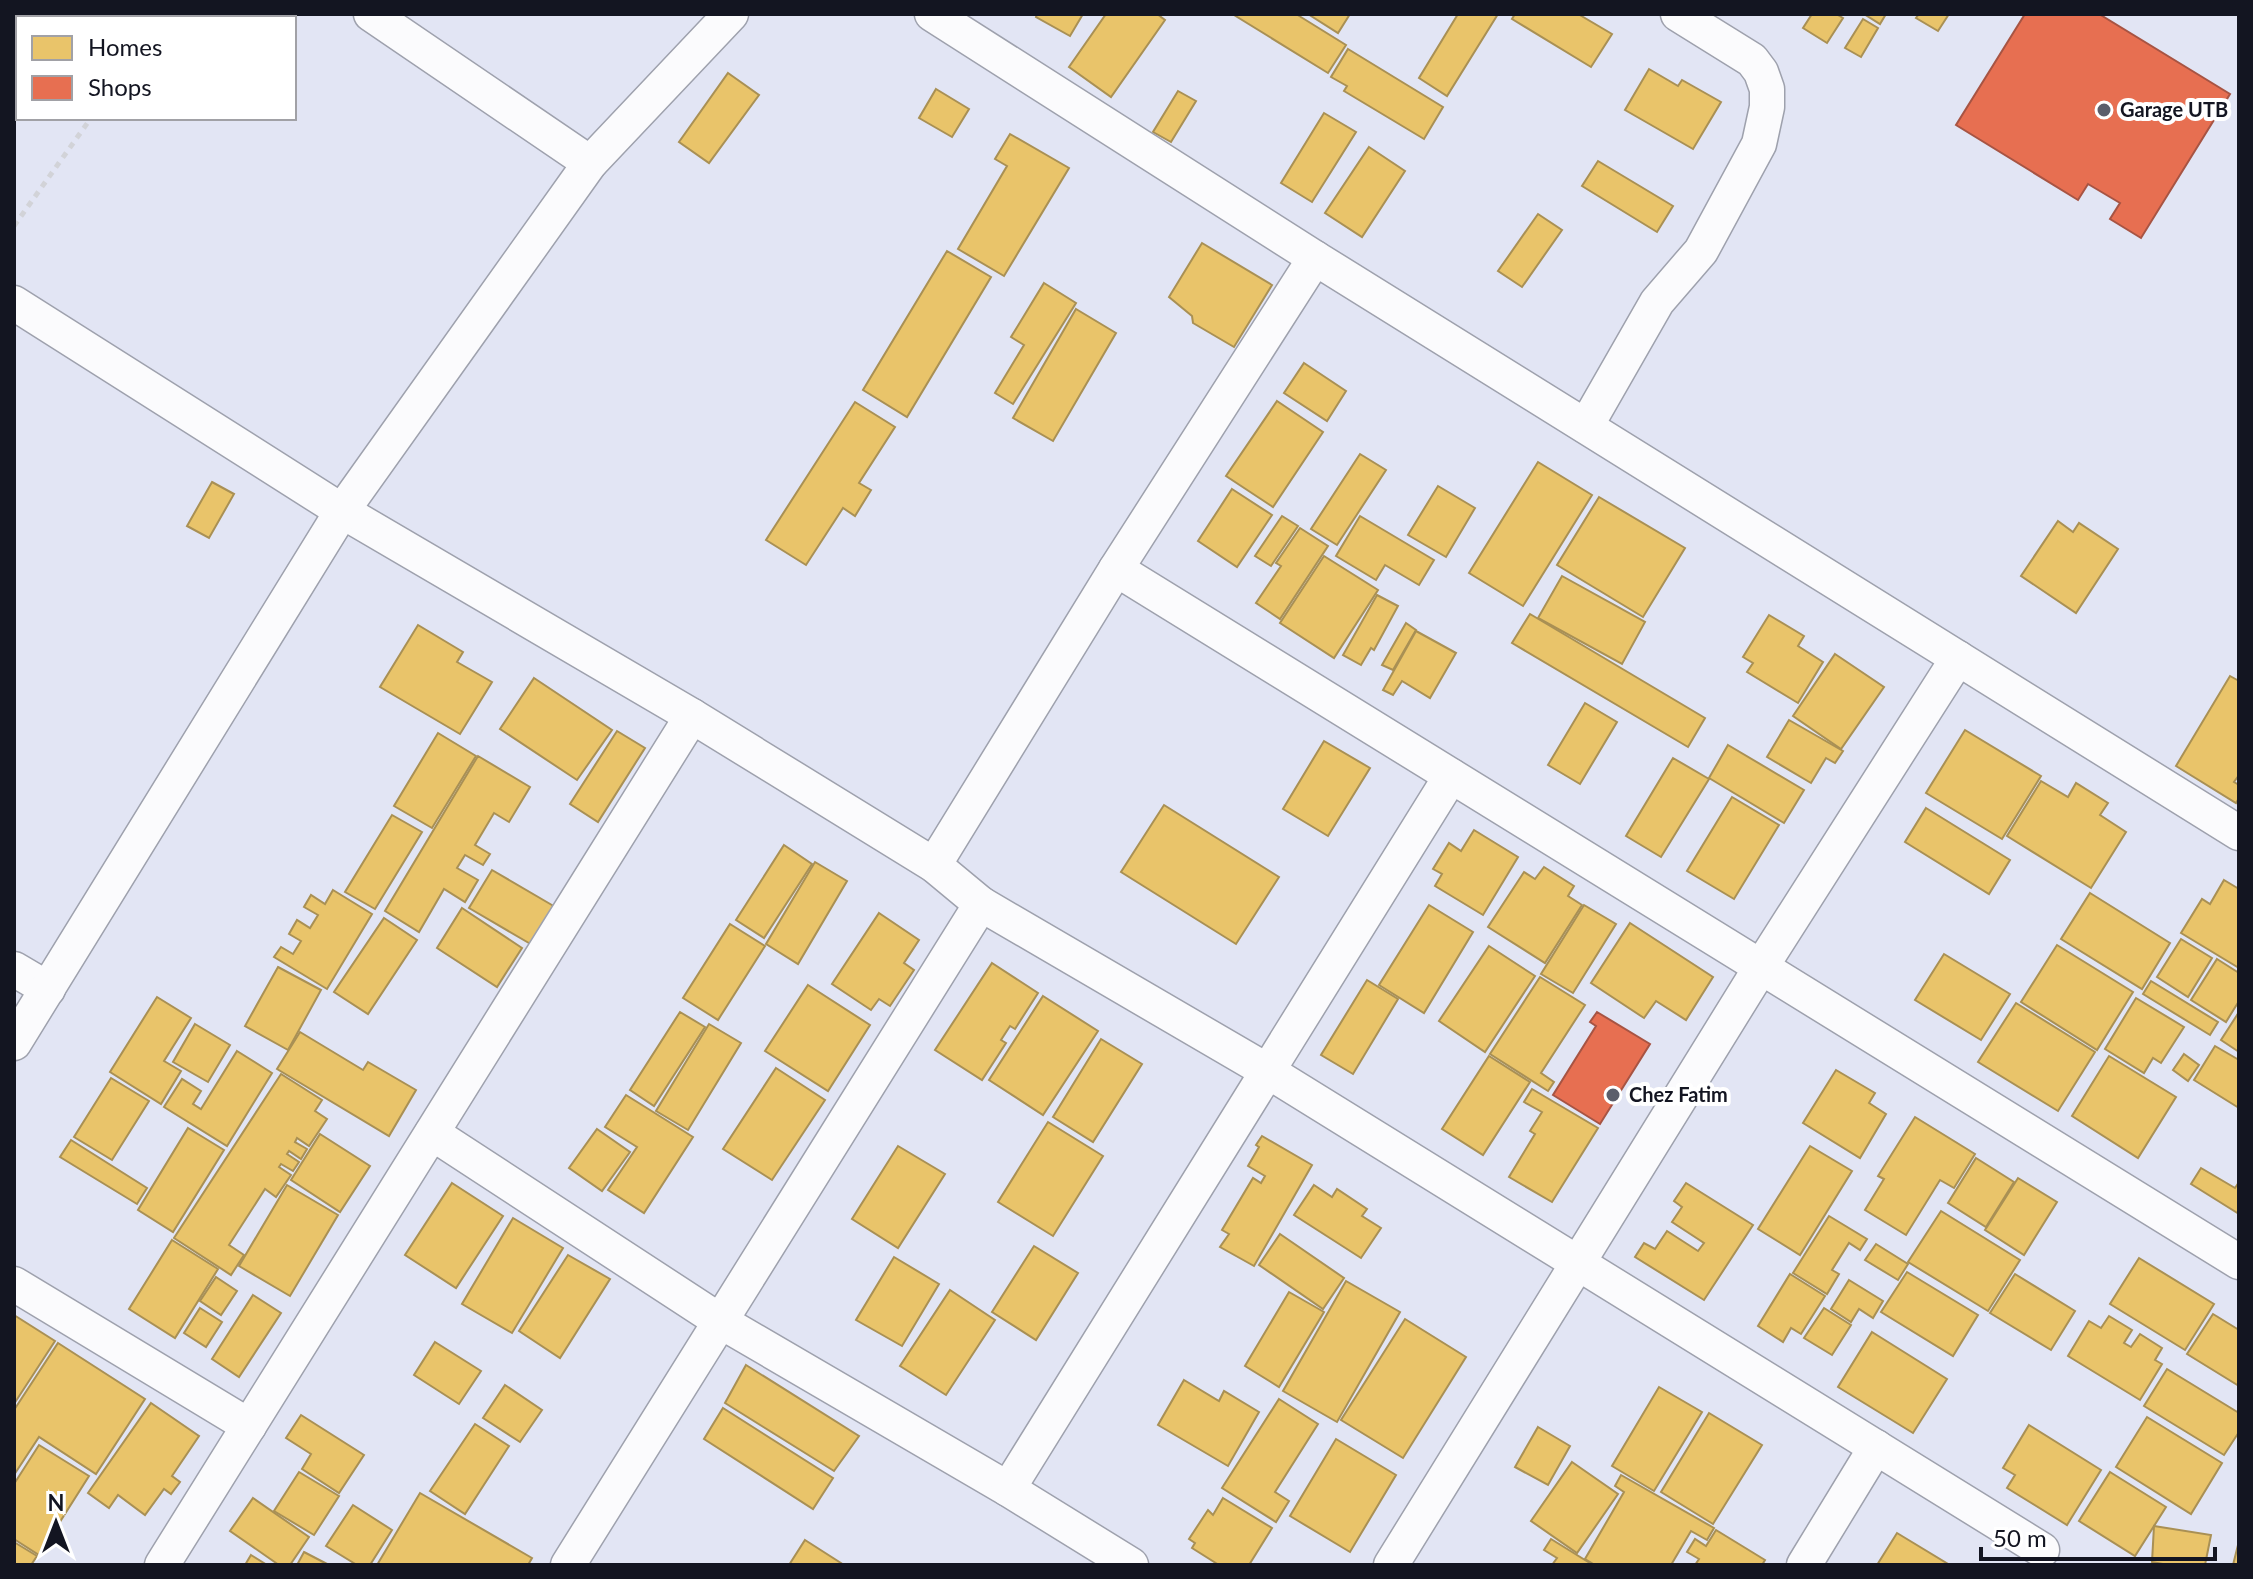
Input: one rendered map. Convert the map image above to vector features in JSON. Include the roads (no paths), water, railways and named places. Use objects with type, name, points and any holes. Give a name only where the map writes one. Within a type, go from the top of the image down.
[{"type":"street","points":[[371,14],[590,163]]},
{"type":"street","points":[[14,1043],[342,511],[590,163],[731,14]]},
{"type":"street","points":[[932,14],[1315,258],[2239,833]]},
{"type":"street","points":[[1586,426],[1657,302],[1701,251],[1759,144],[1767,107],[1767,89],[1761,72],[1752,60],[1678,14]]},
{"type":"street","points":[[934,865],[1116,569],[1315,258]]},
{"type":"street","points":[[14,303],[342,511],[692,716],[934,865],[981,904],[1269,1072],[2042,1550]]},
{"type":"street","points":[[1116,569],[2239,1262]]},
{"type":"street","points":[[1391,1565],[1761,967],[1958,658]]},
{"type":"street","points":[[162,1565],[692,716]]},
{"type":"street","points":[[1008,1489],[1451,776]]},
{"type":"street","points":[[568,1565],[981,904]]},
{"type":"street","points":[[14,969],[48,989]]},
{"type":"street","points":[[432,1133],[720,1321],[1008,1489],[1131,1565]]},
{"type":"street","points":[[14,1284],[249,1426]]},
{"type":"street","points":[[1804,1565],[1876,1447]]},
{"type":"place","name":"Garage UTB","points":[[2104,110]]},
{"type":"place","name":"Chez Fatim","points":[[1613,1095]]}]
